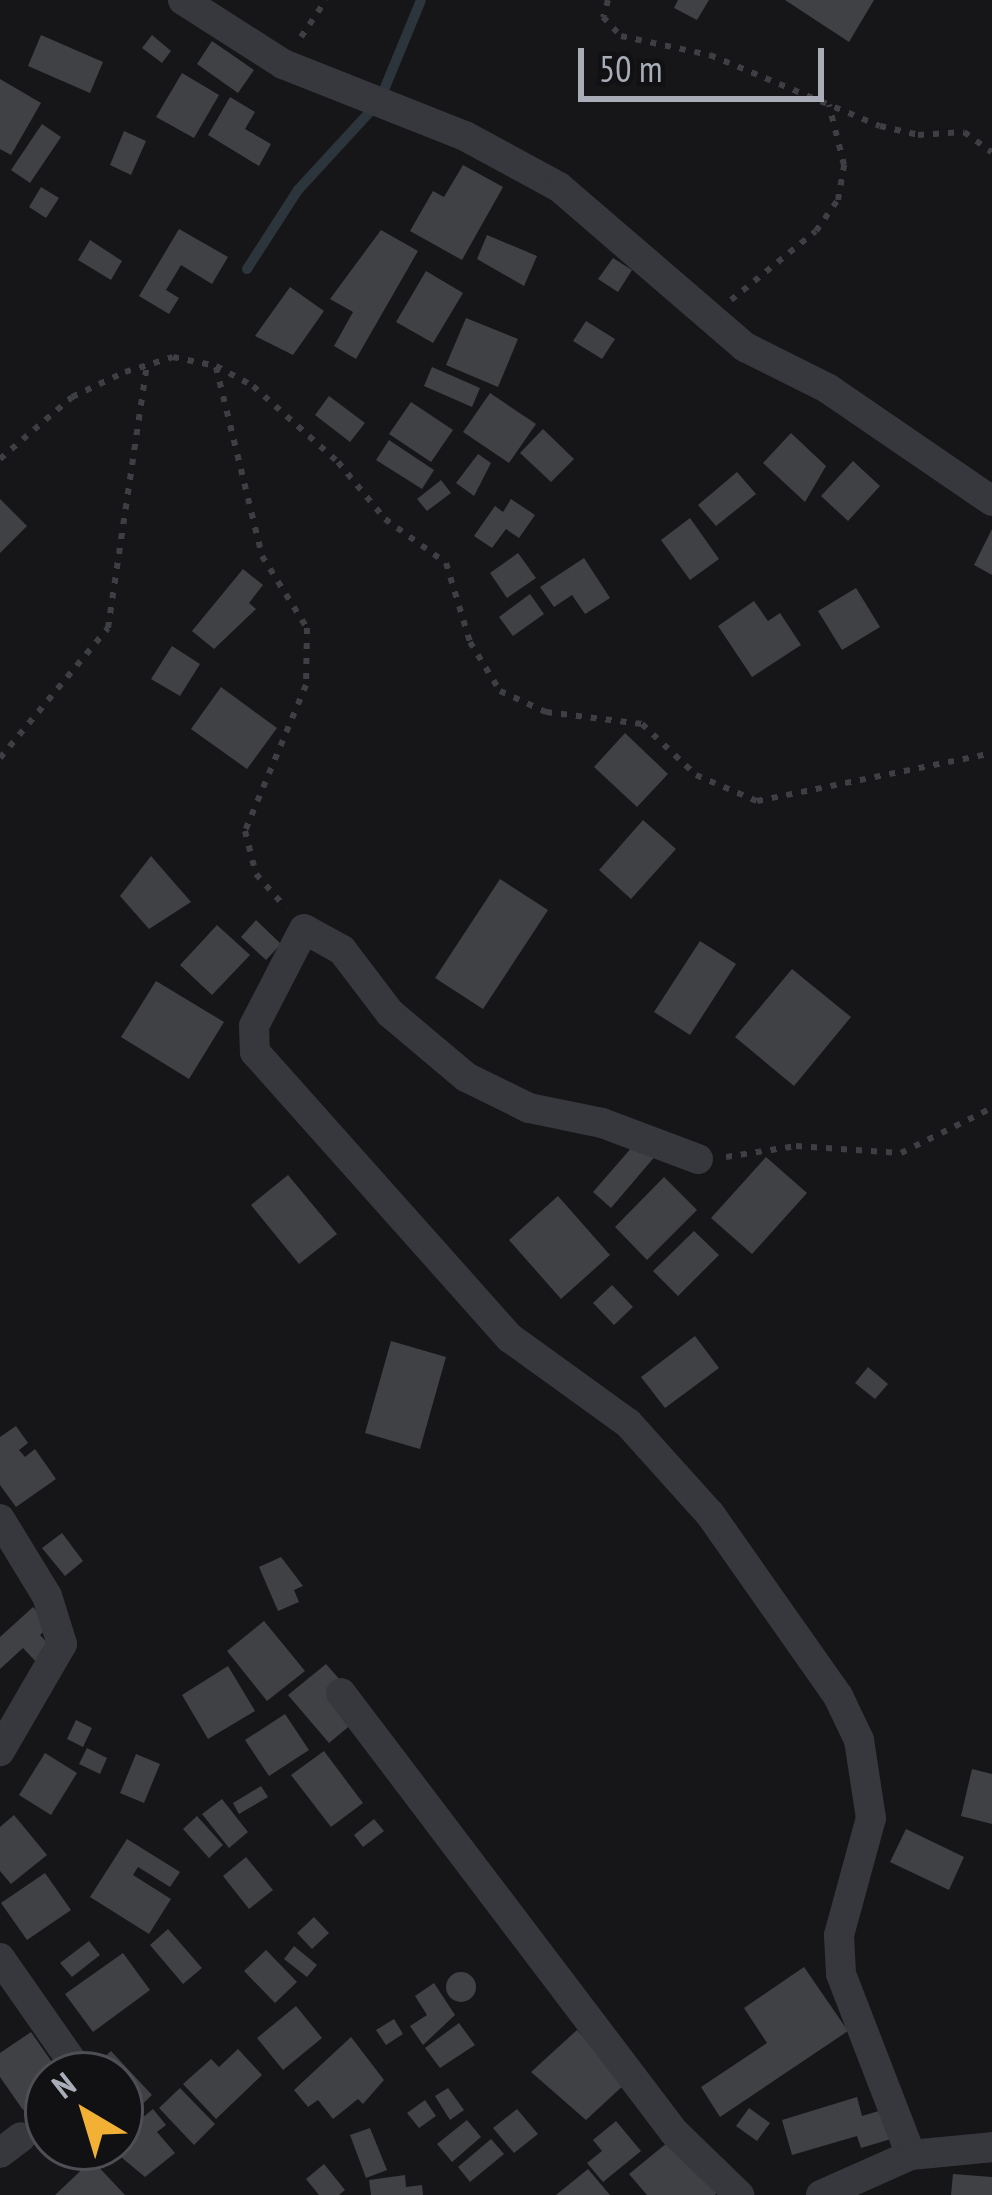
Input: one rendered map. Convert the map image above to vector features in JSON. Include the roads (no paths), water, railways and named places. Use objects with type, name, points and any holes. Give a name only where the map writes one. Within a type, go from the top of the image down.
[{"type":"street","points":[[183,0],[283,64],[500,152],[610,224],[746,347],[827,388],[992,501]]},
{"type":"street","points":[[698,1159],[602,1123],[529,1108],[466,1077],[390,1013],[342,950],[304,928],[254,1026],[255,1052],[511,1338],[628,1423],[710,1514],[838,1696],[859,1740],[871,1818],[839,1935],[841,1974],[911,2155]]},
{"type":"street","points":[[0,1519],[47,1596],[62,1644],[0,1751]]},
{"type":"street","points":[[341,1693],[674,2132],[739,2195]]},
{"type":"street","points":[[0,1958],[65,2051]]},
{"type":"street","points":[[820,2195],[911,2155],[992,2146]]},
{"type":"waterway","points":[[247,269],[298,190],[379,102],[421,0]]}]
